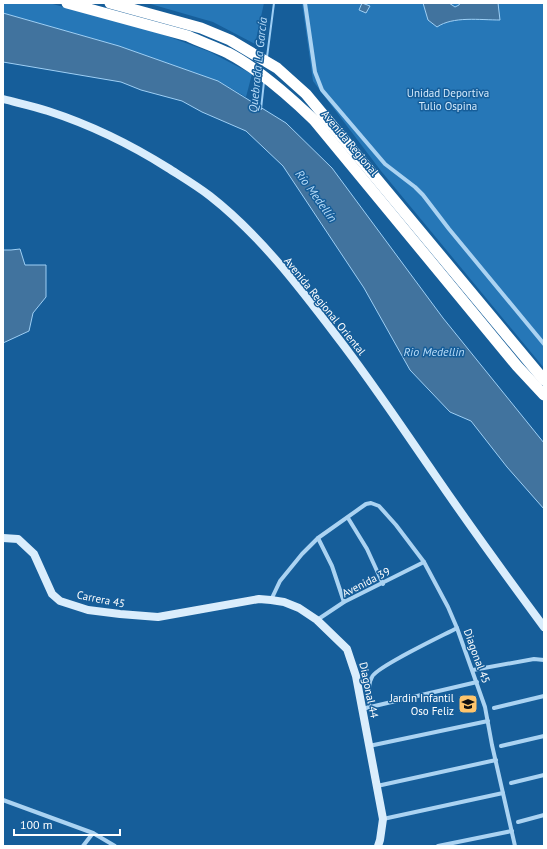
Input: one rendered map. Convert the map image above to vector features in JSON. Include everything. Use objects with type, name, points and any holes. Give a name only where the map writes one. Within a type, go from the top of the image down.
[{"type":"highway","name":"Avenida Regional","points":[[67,3],[188,36],[228,54],[252,69],[282,92],[314,120],[512,360],[544,396]]},
{"type":"highway","name":"Avenida Regional","points":[[110,3],[201,28],[230,40],[277,68],[316,106],[544,380]]},
{"type":"main road","name":"Avenida Regional Oriental","points":[[3,99],[48,111],[119,139],[183,177],[210,196],[235,218],[258,241],[289,277],[356,361],[482,542],[544,627]]},
{"type":"main road","name":"Carrera 45","points":[[3,538],[18,539],[34,554],[52,594],[60,601],[88,610],[158,617]]},
{"type":"main road","name":"Diagonal 44","points":[[158,617],[259,599],[284,602],[299,608],[317,620],[347,649],[365,708],[369,746],[383,819],[378,846]]},
{"type":"street","points":[[305,3],[315,72],[322,90],[385,164],[423,195],[449,229],[544,344]]},
{"type":"street","name":"Diagonal 45","points":[[348,518],[366,504],[371,503],[379,506],[396,525],[424,562],[448,607],[474,670],[486,707],[515,846]]},
{"type":"street","points":[[271,600],[280,581],[302,554],[318,538],[348,518],[367,549],[383,584]]},
{"type":"street","points":[[318,538],[332,566],[344,602]]},
{"type":"street","name":"Avenida 39","points":[[317,620],[344,602],[383,584],[424,562]]},
{"type":"street","points":[[457,628],[392,662],[372,675],[365,708],[477,682]]},
{"type":"street","points":[[474,670],[534,659],[544,660]]},
{"type":"street","points":[[494,708],[544,696]]},
{"type":"street","points":[[369,746],[488,721]]},
{"type":"street","points":[[501,746],[544,736]]},
{"type":"street","points":[[377,786],[496,760]]},
{"type":"street","points":[[511,783],[544,775]]},
{"type":"street","points":[[383,819],[503,793]]},
{"type":"street","points":[[3,800],[93,833],[115,846]]},
{"type":"street","points":[[518,822],[544,816]]},
{"type":"street","points":[[438,846],[512,831]]},
{"type":"street","points":[[83,846],[93,833]]},
{"type":"green space","points":[[3,3],[49,3],[159,33],[210,52],[252,74],[246,97],[218,81],[119,46],[3,13]]},
{"type":"green space","points":[[147,3],[264,3],[255,44],[213,22]]},
{"type":"green space","name":"Unidad Deportiva Tulio Ospina","points":[[302,3],[544,3],[544,368],[381,171],[313,81]]},
{"type":"water","points":[[362,3],[370,6],[366,13],[359,10]]},
{"type":"water","points":[[423,3],[449,3],[455,7],[460,3],[498,3],[500,20],[459,20],[451,21],[437,27],[428,20]]},
{"type":"water","name":"Rio Medellin","points":[[3,13],[119,46],[218,81],[286,123],[332,168],[443,318],[544,443],[544,509],[507,467],[471,421],[450,412],[410,370],[364,288],[283,166],[246,131],[202,112],[182,101],[141,90],[121,82],[3,62]]},
{"type":"water","points":[[20,249],[25,265],[46,265],[46,297],[33,313],[29,331],[3,343],[3,250]]},
{"type":"waterway","name":"Quebrada La García","points":[[267,57],[274,3]]},
{"type":"waterway","name":"Quebrada La García","points":[[261,109],[264,82]]},
{"type":"place","name":"Jardin Infantil Oso Feliz","points":[[468,704]]},
{"type":"water label","name":"Río Medellín","points":[[316,196]]}]
